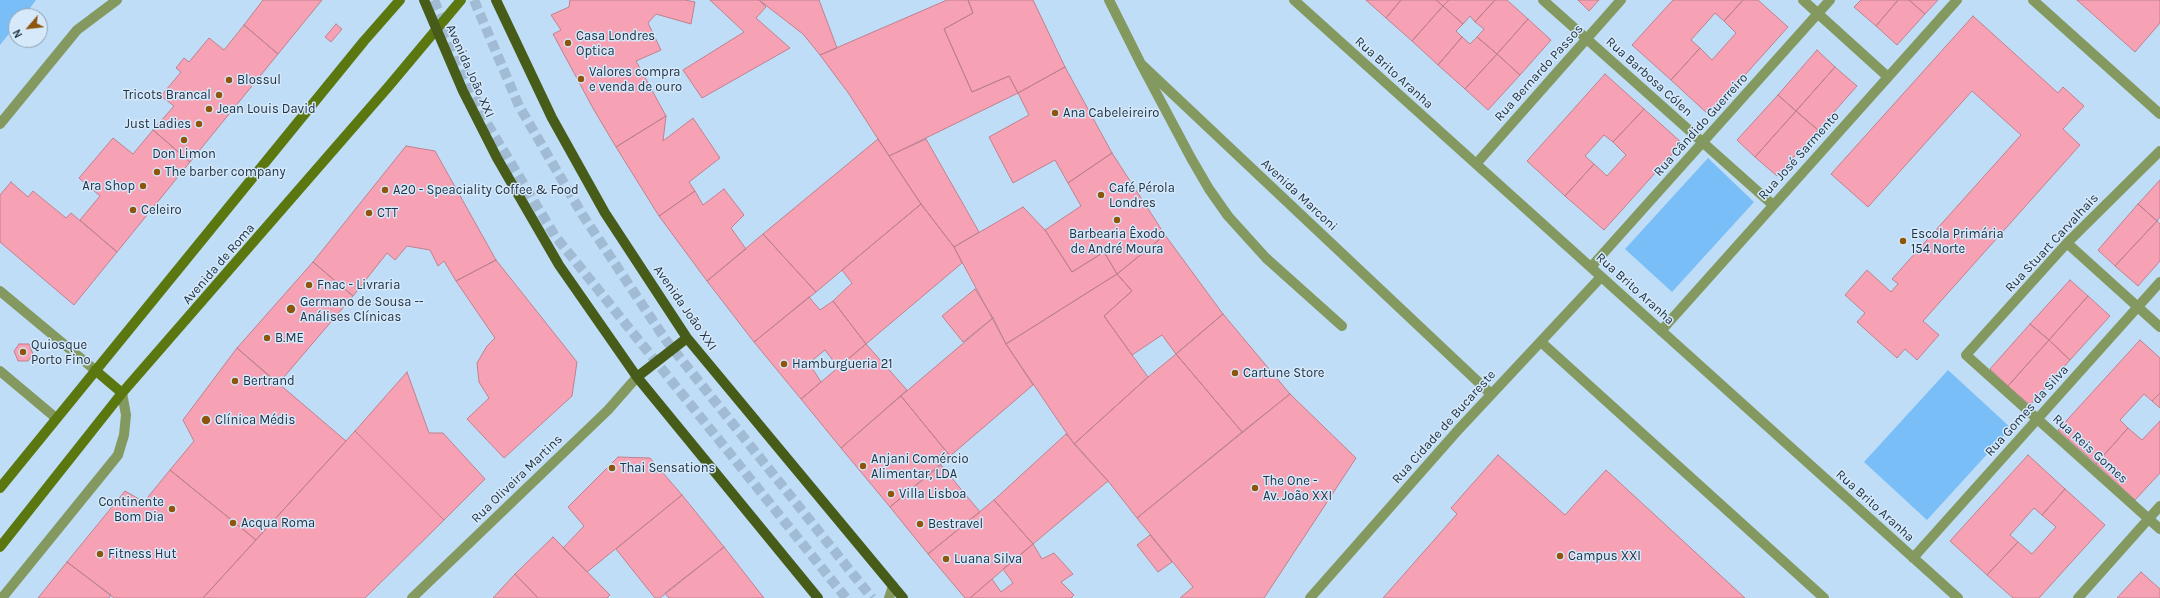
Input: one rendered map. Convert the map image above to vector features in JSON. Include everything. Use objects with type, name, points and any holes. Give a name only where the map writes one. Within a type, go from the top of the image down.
[{"type":"main road","name":"Avenida de Roma","points":[[0,488],[364,41],[400,0]]},
{"type":"main road","name":"Avenida João XXI","points":[[424,0],[463,91],[497,158],[558,264],[637,377],[818,598]]},
{"type":"main road","name":"Avenida de Roma","points":[[0,547],[122,393],[437,30],[461,0]]},
{"type":"main road","name":"Avenida João XXI","points":[[496,0],[552,118],[605,213],[687,338],[903,598]]},
{"type":"main road","points":[[637,377],[687,338]]},
{"type":"main road","points":[[95,370],[122,393]]},
{"type":"street","points":[[0,124],[77,30],[117,0]]},
{"type":"street","name":"Avenida Marconi","points":[[1109,0],[1141,64],[1491,394]]},
{"type":"street","name":"Rua Brito Aranha","points":[[1294,0],[1958,598]]},
{"type":"street","name":"Rua Barbosa Cólen","points":[[1543,0],[1773,205]]},
{"type":"street","name":"Rua Bernardo Passos","points":[[1476,164],[1621,0]]},
{"type":"street","points":[[1803,0],[1888,77]]},
{"type":"street","name":"Rua Cândido Guerreiro","points":[[1591,267],[1830,0]]},
{"type":"street","name":"Rua José Sarmento","points":[[1661,331],[1957,0]]},
{"type":"street","points":[[2033,0],[2160,114]]},
{"type":"street","points":[[1141,64],[1194,164],[1228,216],[1266,258],[1342,326]]},
{"type":"street","name":"Rua Stuart Carvalhais","points":[[1966,355],[2067,243],[2160,151]]},
{"type":"street","points":[[2067,243],[2160,327]]},
{"type":"street","name":"Rua Cidade de Bucareste","points":[[1310,598],[1491,394],[1601,276]]},
{"type":"street","name":"Rua Gomes da Silva","points":[[1913,558],[2160,282]]},
{"type":"street","points":[[0,291],[95,370]]},
{"type":"street","points":[[1541,342],[1824,598]]},
{"type":"street","name":"Rua Reis Gomes","points":[[1966,355],[2160,530]]},
{"type":"street","points":[[0,371],[56,418]]},
{"type":"street","name":"Rua Oliveira Martins","points":[[412,598],[608,410],[637,377]]},
{"type":"street","points":[[2,598],[118,455],[124,435],[126,415],[122,393]]},
{"type":"street","points":[[2078,598],[2160,506]]},
{"type":"street","points":[[889,598],[893,586]]},
{"type":"shaded area","points":[[0,0],[36,0],[30,8],[8,8],[8,35],[0,45]]},
{"type":"shaded area","points":[[1708,158],[1754,202],[1672,292],[1625,249]]},
{"type":"shaded area","points":[[1948,370],[2011,428],[1927,520],[1864,462]]},
{"type":"building","points":[[263,0],[322,0],[278,54],[244,25]]},
{"type":"building","points":[[570,0],[685,0],[695,2],[691,24],[656,14],[648,23],[661,50],[636,61],[666,116],[616,147],[553,34],[561,30],[551,15],[569,7]]},
{"type":"building","points":[[710,0],[759,0],[766,7],[756,18],[790,48],[702,98],[683,70],[744,32]]},
{"type":"building","points":[[759,0],[819,0],[837,48],[820,55],[803,34]]},
{"type":"building","points":[[947,0],[968,0],[973,13],[944,29],[972,92],[1009,76],[1018,93],[889,156],[849,94],[820,55]]},
{"type":"building","points":[[968,0],[1033,0],[1065,67],[1018,93],[1009,76],[972,92],[944,29],[973,13]]},
{"type":"building","points":[[1366,0],[1401,0],[1386,18]]},
{"type":"building","points":[[1401,0],[1436,0],[1443,6],[1412,41],[1386,18]]},
{"type":"building","points":[[1436,0],[1449,0],[1443,6]]},
{"type":"building","points":[[1449,0],[1495,0],[1475,22],[1470,16],[1463,24],[1443,6]]},
{"type":"building","points":[[1495,0],[1507,0],[1528,19],[1497,54],[1477,37],[1484,29],[1475,22]]},
{"type":"building","points":[[1578,0],[1599,0],[1589,11]]},
{"type":"building","points":[[1673,0],[1743,0],[1724,21],[1715,13],[1691,40],[1700,48],[1671,80],[1632,45]]},
{"type":"building","points":[[1743,0],[1758,0],[1788,27],[1709,115],[1671,80],[1700,48],[1712,60],[1736,33],[1724,21]]},
{"type":"building","points":[[1861,0],[1898,0],[1876,26],[1854,7]]},
{"type":"building","points":[[1898,0],[1909,0],[1925,14],[1897,45],[1876,26]]},
{"type":"building","points":[[1909,0],[1938,0],[1925,14]]},
{"type":"building","points":[[2077,0],[2160,0],[2160,23],[2135,52]]},
{"type":"building","points":[[1443,6],[1463,24],[1456,31],[1462,37],[1438,65],[1412,41]]},
{"type":"building","points":[[1973,16],[2058,93],[2063,87],[2084,106],[2063,129],[2080,145],[1923,321],[1939,335],[1917,360],[1905,349],[1897,358],[1857,322],[1865,313],[1845,295],[1867,270],[1891,292],[1898,284],[1892,279],[2021,135],[1972,91],[1868,207],[1831,174]]},
{"type":"building","points":[[1528,19],[1551,40],[1520,75],[1497,54]]},
{"type":"building","points":[[336,24],[342,29],[331,42],[325,37]]},
{"type":"building","points":[[244,25],[278,54],[190,162],[153,130],[174,106],[161,96],[181,72],[176,68],[184,58],[189,62],[209,38],[224,50]]},
{"type":"building","points":[[1462,37],[1470,44],[1477,37],[1497,54],[1465,89],[1438,65]]},
{"type":"building","points":[[1817,50],[1835,67],[1796,111],[1778,95]]},
{"type":"building","points":[[1497,54],[1520,75],[1488,110],[1465,89]]},
{"type":"building","points":[[1065,67],[1112,153],[1068,183],[1055,160],[1013,183],[989,137],[1029,115],[1018,93]]},
{"type":"building","points":[[1835,67],[1857,86],[1818,130],[1796,111]]},
{"type":"building","points":[[1605,74],[1644,109],[1613,142],[1604,135],[1585,156],[1594,164],[1565,196],[1527,161]]},
{"type":"building","points":[[1778,95],[1796,111],[1755,157],[1737,140]]},
{"type":"building","points":[[1644,109],[1682,143],[1604,230],[1565,196],[1594,164],[1607,176],[1626,155],[1613,142]]},
{"type":"building","points":[[1796,111],[1818,130],[1777,176],[1755,157]]},
{"type":"building","points":[[666,116],[663,141],[693,118],[720,158],[689,182],[695,191],[659,216],[616,147]]},
{"type":"building","points":[[153,130],[190,162],[117,252],[80,220],[100,196],[79,178],[113,138],[133,154]]},
{"type":"building","points":[[878,139],[921,204],[816,292],[763,234]]},
{"type":"building","points":[[926,139],[979,232],[954,247],[921,204],[889,156]]},
{"type":"building","points":[[406,146],[435,151],[496,260],[456,281],[444,261],[438,266],[430,250],[407,246],[395,260],[387,253],[353,296],[313,262]]},
{"type":"building","points":[[1112,153],[1165,235],[1117,274],[1104,252],[1072,272],[1045,230],[1081,206],[1068,183]]},
{"type":"building","points":[[2160,180],[2160,217],[2157,221],[2138,204]]},
{"type":"building","points":[[11,182],[28,197],[33,191],[66,218],[71,213],[117,252],[74,305],[0,242],[0,195]]},
{"type":"building","points":[[724,189],[744,215],[731,228],[746,249],[707,281],[659,216],[695,191],[703,205]]},
{"type":"building","points":[[921,204],[954,247],[962,263],[866,344],[833,301],[852,283],[842,270]]},
{"type":"building","points":[[2138,204],[2157,221],[2115,266],[2098,250]]},
{"type":"building","points":[[1023,207],[1045,230],[1072,272],[1104,252],[1117,274],[1006,344],[954,247]]},
{"type":"building","points":[[2157,221],[2160,224],[2160,261],[2138,286],[2115,266]]},
{"type":"building","points":[[763,234],[816,292],[754,342],[707,281]]},
{"type":"building","points":[[1165,235],[1223,314],[1176,354],[1162,335],[1132,355],[1104,316],[1132,291],[1117,274]]},
{"type":"building","points":[[496,260],[577,362],[572,396],[504,458],[467,419],[489,398],[479,382],[477,363],[487,346],[495,338],[456,281]]},
{"type":"building","points":[[313,262],[353,296],[278,384],[237,348]]},
{"type":"building","points":[[1117,274],[1132,291],[1104,316],[1148,377],[1074,444],[1006,344]]},
{"type":"building","points":[[2070,280],[2088,296],[2049,340],[2030,324]]},
{"type":"building","points":[[975,289],[993,318],[963,342],[942,316]]},
{"type":"building","points":[[2088,296],[2110,316],[2070,360],[2049,340]]},
{"type":"building","points":[[809,297],[820,310],[833,301],[866,344],[838,367],[825,350],[809,363],[821,382],[801,399],[754,342]]},
{"type":"building","points":[[1223,314],[1290,394],[1242,432],[1176,354]]},
{"type":"building","points":[[993,318],[1006,344],[1033,385],[950,456],[901,396]]},
{"type":"building","points":[[2030,324],[2049,340],[2008,386],[1990,369]]},
{"type":"building","points":[[2049,340],[2070,360],[2030,405],[2008,386]]},
{"type":"building","points":[[2140,340],[2160,358],[2160,393],[2152,401],[2144,394],[2120,420],[2128,428],[2096,464],[2058,430]]},
{"type":"building","name":"Quiosque Porto Fino","points":[[19,344],[29,344],[33,354],[28,361],[18,361],[14,351]]},
{"type":"building","points":[[866,344],[907,390],[841,448],[801,399]]},
{"type":"building","points":[[237,348],[346,441],[256,540],[170,470],[194,441],[183,420]]},
{"type":"building","points":[[1176,354],[1242,432],[1137,518],[1108,481],[1074,444],[1148,377]]},
{"type":"building","points":[[407,372],[429,433],[443,433],[485,479],[444,520],[355,431]]},
{"type":"building","points":[[2160,393],[2160,408],[2152,401]]},
{"type":"building","name":"The One - Av. João XXI","points":[[1290,394],[1356,458],[1264,598],[1180,598],[1193,587],[1137,518]]},
{"type":"building","points":[[901,396],[950,456],[890,507],[841,448]]},
{"type":"building","points":[[2160,421],[2160,473],[2135,500],[2096,464],[2128,428],[2142,440]]},
{"type":"building","points":[[355,431],[444,520],[365,598],[203,598]]},
{"type":"building","points":[[1066,434],[1108,481],[1033,544],[994,500]]},
{"type":"building","name":"Campus XXI","points":[[1498,455],[1565,515],[1606,470],[1745,598],[1383,598],[1457,514],[1451,508]]},
{"type":"building","points":[[2028,455],[2065,489],[2042,515],[2034,508],[2010,535],[2018,542],[1987,575],[1950,541]]},
{"type":"building","points":[[618,457],[650,458],[682,495],[587,572],[563,548],[584,526],[568,507]]},
{"type":"building","points":[[941,465],[980,512],[928,554],[890,507]]},
{"type":"building","points":[[170,470],[256,540],[203,598],[114,598],[67,562],[125,491],[144,502]]},
{"type":"building","points":[[2065,489],[2105,525],[2039,598],[2013,598],[1987,575],[2018,542],[2032,554],[2056,527],[2042,515]]},
{"type":"building","points":[[682,495],[724,547],[660,598],[655,598],[616,549]]},
{"type":"building","points":[[994,500],[1033,544],[970,598],[965,598],[928,554]]},
{"type":"building","points":[[1150,535],[1172,562],[1158,572],[1137,545]]},
{"type":"building","points":[[553,537],[610,595],[607,598],[538,598],[515,574]]},
{"type":"building","points":[[1033,544],[1042,559],[1054,553],[1073,574],[1061,582],[1074,595],[1071,598],[970,598],[992,579],[1001,592],[1013,583],[1003,569]]},
{"type":"building","points":[[724,547],[764,598],[669,598],[665,593]]},
{"type":"building","points":[[67,562],[111,595],[109,598],[38,598]]},
{"type":"building","points":[[2141,572],[2160,589],[2160,598],[2117,598]]},
{"type":"building","points":[[515,574],[538,598],[493,598]]},
{"type":"tunnel","points":[[434,0],[485,120],[555,236],[846,598]]},
{"type":"tunnel","points":[[474,0],[519,106],[582,214],[665,339],[872,598]]},
{"type":"place","name":"Casa Londres Optica","points":[[568,43]]},
{"type":"place","name":"Valores compra e venda de ouro","points":[[581,79]]},
{"type":"place","name":"Blossul","points":[[229,80]]},
{"type":"place","name":"Tricots Brancal","points":[[219,95]]},
{"type":"place","name":"Jean Louis David","points":[[209,109]]},
{"type":"place","name":"Ana Cabeleireiro","points":[[1055,113]]},
{"type":"place","name":"Just Ladies","points":[[199,124]]},
{"type":"place","name":"Don Limon","points":[[184,140]]},
{"type":"place","name":"The barber company","points":[[157,172]]},
{"type":"place","name":"Ara Shop","points":[[143,186]]},
{"type":"place","name":"A20 - Speaciality Coffee & Food","points":[[385,190]]},
{"type":"place","name":"Café Pérola Londres","points":[[1101,195]]},
{"type":"place","name":"Celeiro","points":[[133,210]]},
{"type":"place","name":"CTT","points":[[369,213]]},
{"type":"place","name":"Barbearia Êxodo de André Moura","points":[[1117,220]]},
{"type":"place","name":"Escola Primária 154 Norte","points":[[1903,241]]},
{"type":"place","name":"Fnac - Livraria","points":[[309,285]]},
{"type":"place","name":"Germano de Sousa -- Análises Clínicas","points":[[291,309]]},
{"type":"place","name":"B.ME","points":[[267,338]]},
{"type":"place","name":"Quiosque Porto Fino","points":[[23,352]]},
{"type":"place","name":"Hamburgueria 21","points":[[784,364]]},
{"type":"place","name":"Cartune Store","points":[[1235,373]]},
{"type":"place","name":"Bertrand","points":[[235,381]]},
{"type":"place","name":"Clínica Médis","points":[[206,420]]},
{"type":"place","name":"Anjani Comércio Alimentar, LDA","points":[[863,466]]},
{"type":"place","name":"Thai Sensations","points":[[612,468]]},
{"type":"place","name":"The One - Av. João XXI","points":[[1255,488]]},
{"type":"place","name":"Villa Lisboa","points":[[891,494]]},
{"type":"place","name":"Continente Bom Dia","points":[[172,509]]},
{"type":"place","name":"Acqua Roma","points":[[233,523]]},
{"type":"place","name":"Bestravel","points":[[920,524]]},
{"type":"place","name":"Fitness Hut","points":[[100,554]]},
{"type":"place","name":"Campus XXI","points":[[1560,556]]},
{"type":"place","name":"Luana Silva","points":[[946,559]]}]
